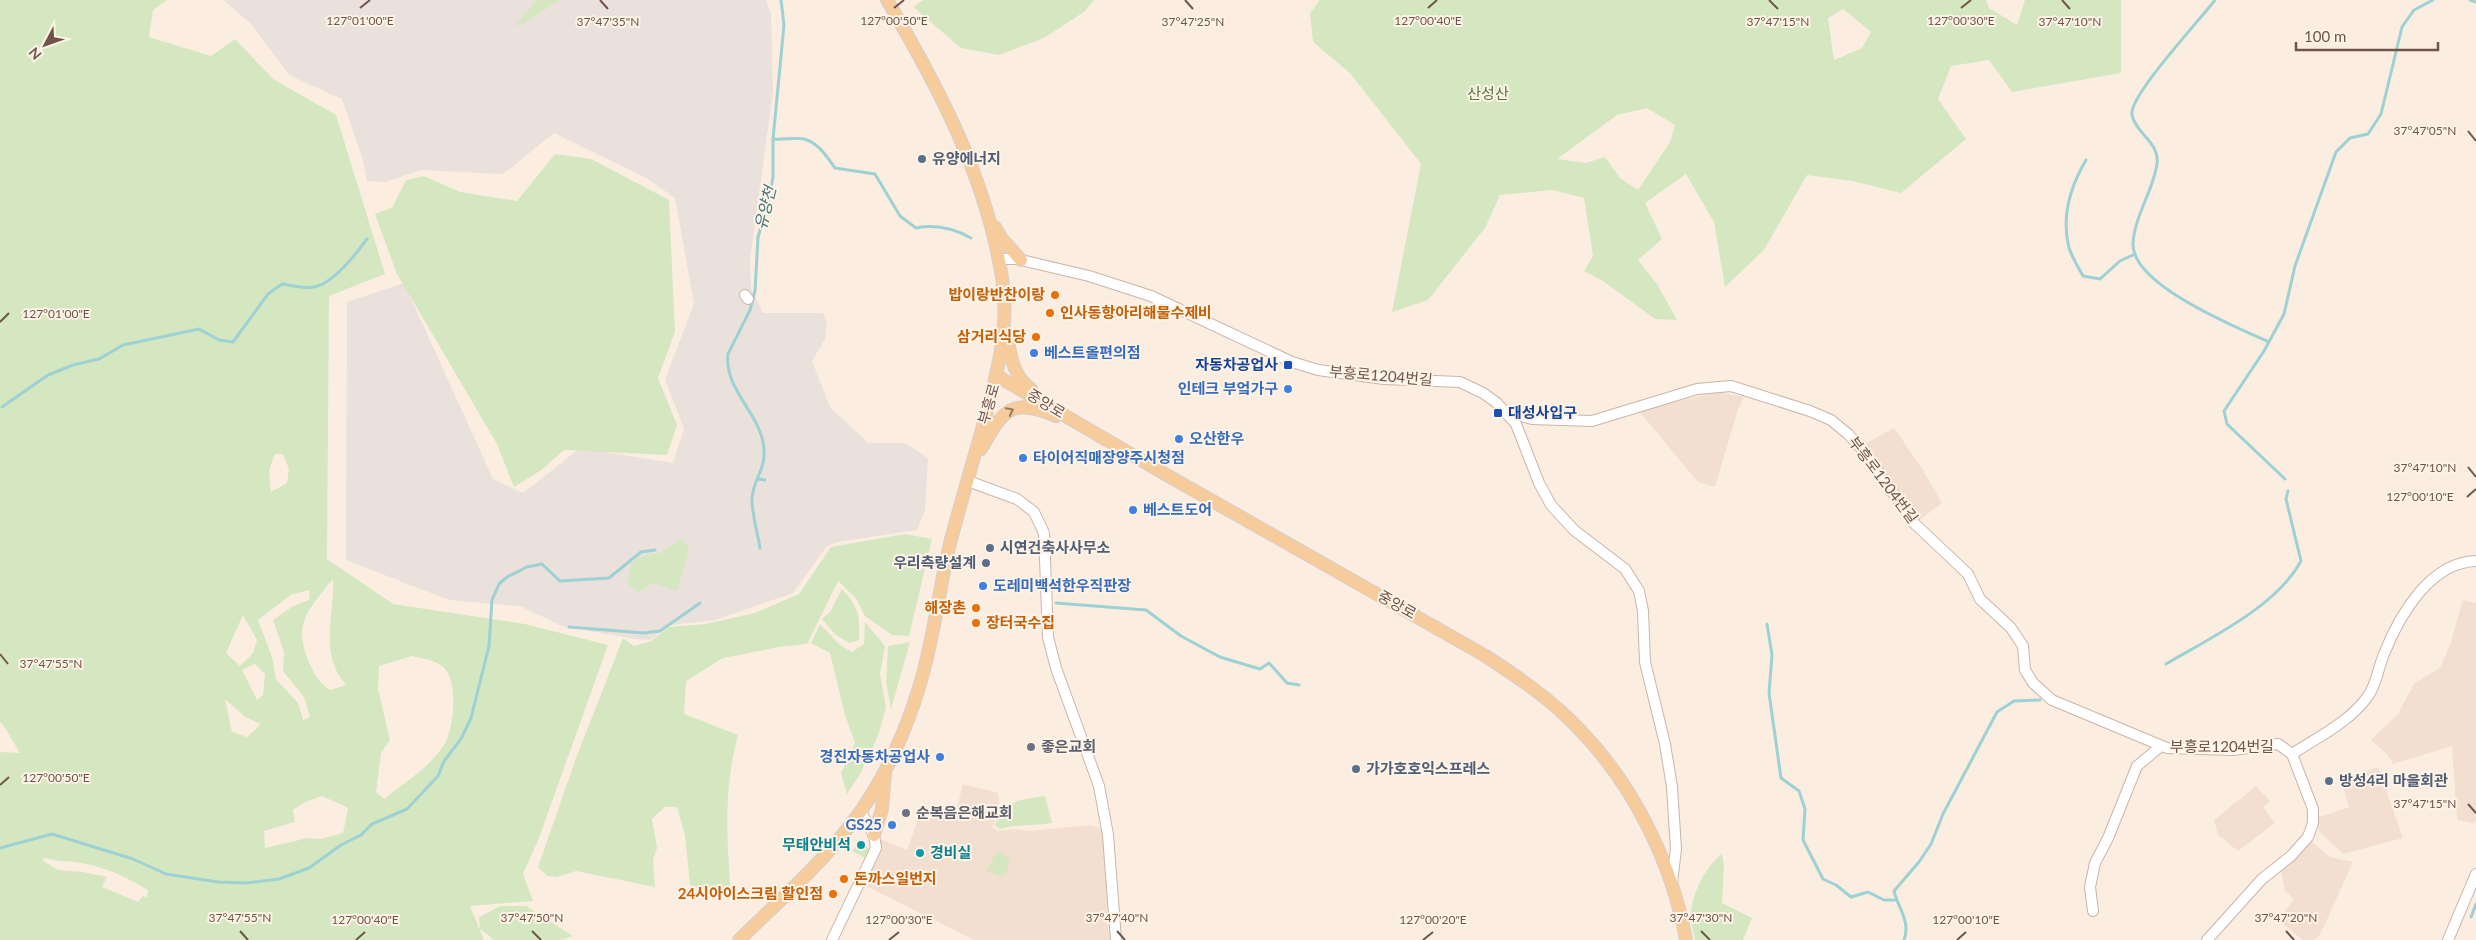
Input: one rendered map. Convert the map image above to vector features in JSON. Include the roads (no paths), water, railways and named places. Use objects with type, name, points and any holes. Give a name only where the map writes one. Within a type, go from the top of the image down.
[{"type":"main road","name":"부흥로","points":[[739,940],[846,833],[861,812],[898,749],[920,687],[952,534],[997,376],[1004,320],[1002,278],[990,218],[964,148],[887,0]]},
{"type":"main road","points":[[990,218],[1002,239],[1021,260]]},
{"type":"main road","points":[[1004,320],[1014,369],[1024,383],[1058,411]]},
{"type":"main road","name":"중앙로","points":[[997,376],[1419,617],[1484,655],[1530,686],[1579,729],[1612,769],[1646,825],[1672,882],[1686,940]]},
{"type":"main road","points":[[972,464],[999,418],[1014,408],[1030,408],[1047,412],[1100,436]]},
{"type":"main road","points":[[874,834],[882,808],[886,769]]},
{"type":"street","name":"부흥로1204번길","points":[[998,259],[1021,260],[1089,276],[1151,296],[1292,362],[1311,368],[1341,375],[1460,382],[1483,393],[1506,411],[1518,417],[1592,421],[1697,389],[1731,386],[1793,405],[1830,420],[1840,427],[1862,450],[1915,524],[1968,574],[1980,599],[2011,628],[2023,646],[2026,670],[2033,683],[2052,700],[2167,748],[2233,750],[2278,744],[2292,754]]},
{"type":"street","name":"부흥로1204번길","points":[[1506,411],[1516,424],[1539,483],[1551,505],[1574,530],[1625,569],[1639,591],[1643,611],[1645,662],[1666,744],[1672,787],[1676,849],[1672,882]]},
{"type":"street","points":[[968,481],[1018,499],[1034,512],[1044,533],[1048,637],[1056,668],[1098,786],[1108,835],[1116,940]]},
{"type":"street","points":[[2206,940],[2262,879],[2292,856],[2308,837],[2313,823],[2313,809],[2292,754],[2348,718],[2369,695],[2386,647],[2422,588],[2431,578],[2447,569],[2476,561]]},
{"type":"street","points":[[2093,911],[2090,887],[2095,863],[2108,838],[2137,766],[2161,746]]},
{"type":"street","points":[[832,940],[876,848],[874,834],[861,812]]},
{"type":"street","points":[[2448,940],[2476,874]]},
{"type":"waterway","name":"유양천","points":[[760,548],[752,498],[764,459],[763,442],[760,431],[731,378],[728,354],[750,310],[755,291],[758,237],[769,200],[773,177],[773,139],[784,25],[781,0]]},
{"type":"waterway","points":[[2215,0],[2166,58],[2141,92],[2134,106],[2132,115],[2134,122],[2155,150],[2157,164],[2152,184],[2140,214],[2133,244],[2137,259],[2149,274],[2167,289],[2211,315],[2269,342]]},
{"type":"waterway","points":[[2285,479],[2227,424],[2224,411],[2264,351],[2284,314],[2295,266],[2336,152],[2350,138],[2368,134],[2381,114],[2402,27],[2414,10],[2433,0]]},
{"type":"waterway","points":[[2470,0],[2476,2]]},
{"type":"waterway","points":[[773,139],[804,139],[818,147],[835,168],[875,174],[900,216],[916,228],[930,226],[944,228],[971,238]]},
{"type":"waterway","points":[[2086,160],[2075,181],[2068,202],[2067,236],[2069,248],[2075,262],[2083,276],[2100,279],[2120,261],[2135,254]]},
{"type":"waterway","points":[[2,407],[48,375],[73,365],[99,359],[123,345],[199,329],[219,340],[233,342],[268,294],[282,284],[306,288],[321,285],[344,267],[367,239]]},
{"type":"waterway","points":[[758,479],[765,480]]},
{"type":"waterway","points":[[2166,664],[2241,620],[2276,593],[2290,578],[2301,561],[2286,499],[2288,491]]},
{"type":"waterway","points":[[0,848],[52,834],[133,859],[166,874],[218,882],[246,883],[279,879],[309,868],[341,845],[361,835],[372,824],[407,809],[438,776],[444,761],[461,739],[471,718],[489,646],[492,600],[499,584],[507,577],[527,567],[542,564],[560,581],[609,578],[641,552],[655,550]]},
{"type":"waterway","points":[[569,627],[644,633],[660,631],[700,603]]},
{"type":"waterway","points":[[1056,603],[1146,610],[1181,636],[1220,657],[1260,669],[1269,663],[1287,683],[1299,685]]},
{"type":"waterway","points":[[1767,624],[1772,655],[1769,693],[1781,778],[1799,791],[1805,809],[1803,840],[1823,879],[1836,885],[1851,897],[1868,892],[1884,900],[1896,900]]},
{"type":"waterway","points":[[1904,940],[1906,933],[1905,921],[1894,891],[1919,862],[1931,844],[1943,814],[1997,712],[2014,701],[2040,700]]},
{"type":"waterway","points":[[2471,917],[2476,904]]},
{"type":"place","name":"유양에너지","points":[[922,159]]},
{"type":"place","name":"밥이랑반찬이랑","points":[[1055,295]]},
{"type":"place","name":"인사동항아리해물수제비","points":[[1050,313]]},
{"type":"place","name":"삼거리식당","points":[[1036,337]]},
{"type":"place","name":"베스트올편의점","points":[[1034,353]]},
{"type":"place","name":"자동차공업사","points":[[1288,365]]},
{"type":"place","name":"인테크 부엌가구","points":[[1288,389]]},
{"type":"place","name":"대성사입구","points":[[1498,413]]},
{"type":"place","name":"오산한우","points":[[1179,439]]},
{"type":"place","name":"타이어직매장양주시청점","points":[[1023,458]]},
{"type":"place","name":"베스트도어","points":[[1133,510]]},
{"type":"place","name":"시연건축사사무소","points":[[990,548]]},
{"type":"place","name":"우리측량설계","points":[[986,563]]},
{"type":"place","name":"도레미백석한우직판장","points":[[983,586]]},
{"type":"place","name":"해장촌","points":[[976,608]]},
{"type":"place","name":"장터국수집","points":[[976,623]]},
{"type":"place","name":"좋은교회","points":[[1031,747]]},
{"type":"place","name":"경진자동차공업사","points":[[940,757]]},
{"type":"place","name":"가가호호익스프레스","points":[[1356,769]]},
{"type":"place","name":"방성4리 마을회관","points":[[2329,781]]},
{"type":"place","name":"순복음은해교회","points":[[906,813]]},
{"type":"place","name":"GS25","points":[[892,825]]},
{"type":"place","name":"무태안비석","points":[[861,845]]},
{"type":"place","name":"경비실","points":[[920,853]]},
{"type":"place","name":"돈까스일번지","points":[[844,879]]},
{"type":"place","name":"24시아이스크림 할인점","points":[[833,894]]},
{"type":"park label","name":"산성산","points":[[1488,94]]}]
